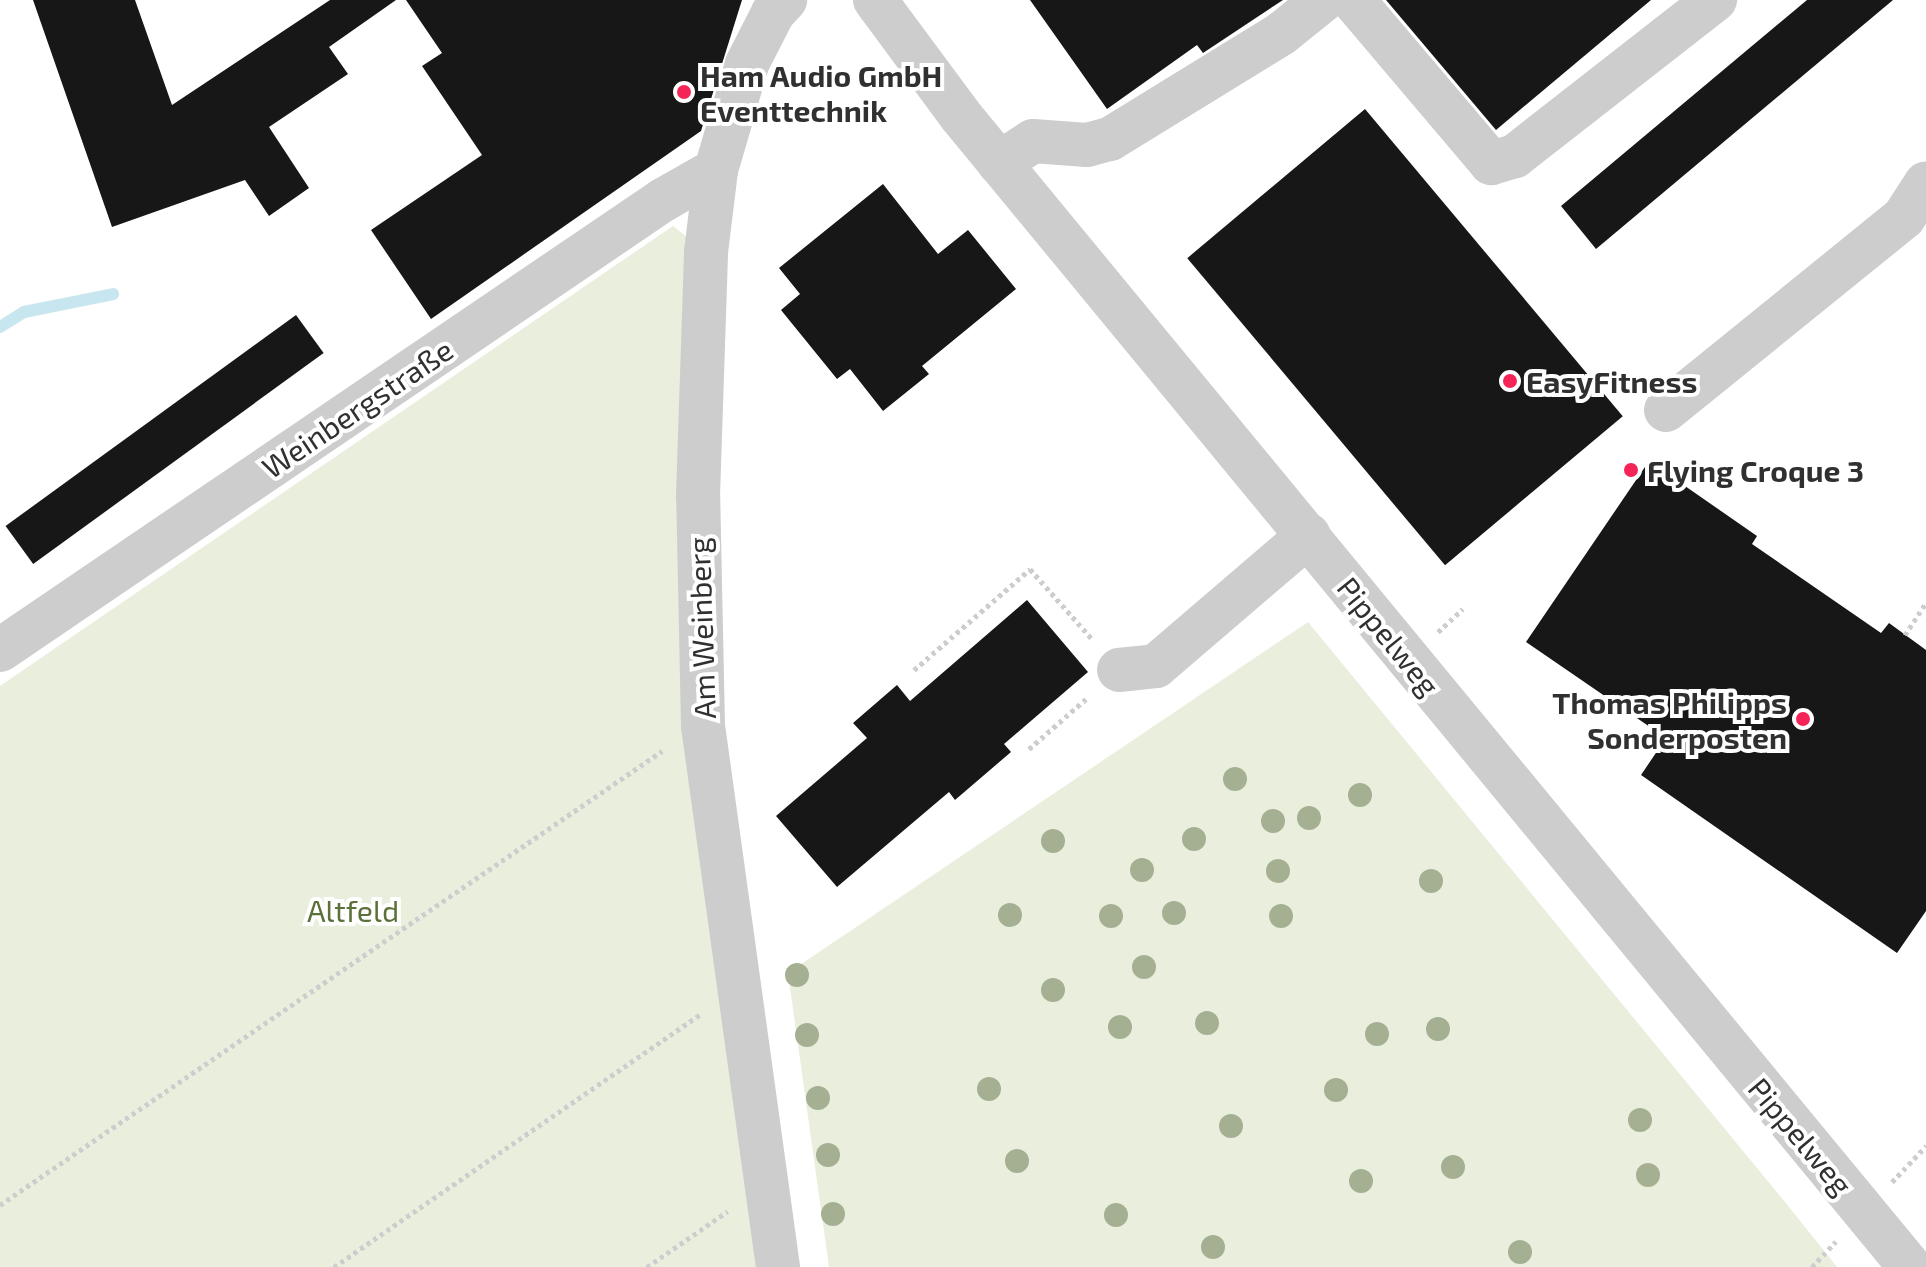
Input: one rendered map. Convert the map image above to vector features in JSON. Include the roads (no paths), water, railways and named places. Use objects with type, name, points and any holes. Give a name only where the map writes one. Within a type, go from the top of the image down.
[{"type":"street","name":"Am Weinberg","points":[[778,1267],[703,726],[698,496],[706,252],[716,170],[747,64],[773,13],[785,0]]},
{"type":"street","name":"Pippelweg","points":[[875,0],[999,163],[1910,1267]]},
{"type":"street","points":[[999,163],[1033,141],[1087,145],[1110,139],[1282,33],[1323,0]]},
{"type":"street","points":[[1353,0],[1491,163],[1515,156],[1715,0]]},
{"type":"street","name":"Weinbergstraße","points":[[0,650],[663,200],[716,170]]},
{"type":"street","points":[[1666,410],[1904,217],[1926,183]]},
{"type":"street","points":[[1119,670],[1156,666],[1309,535]]},
{"type":"waterway","points":[[0,327],[24,312],[113,294]]},
{"type":"place","name":"Ham Audio GmbH Eventtechnik","points":[[684,92]]},
{"type":"place","name":"EasyFitness","points":[[1510,381]]},
{"type":"place","name":"Flying Croque 3","points":[[1631,470]]},
{"type":"place","name":"Thomas Philipps Sonderposten","points":[[1803,719]]},
{"type":"park label","name":"Altfeld","points":[[353,910]]}]
